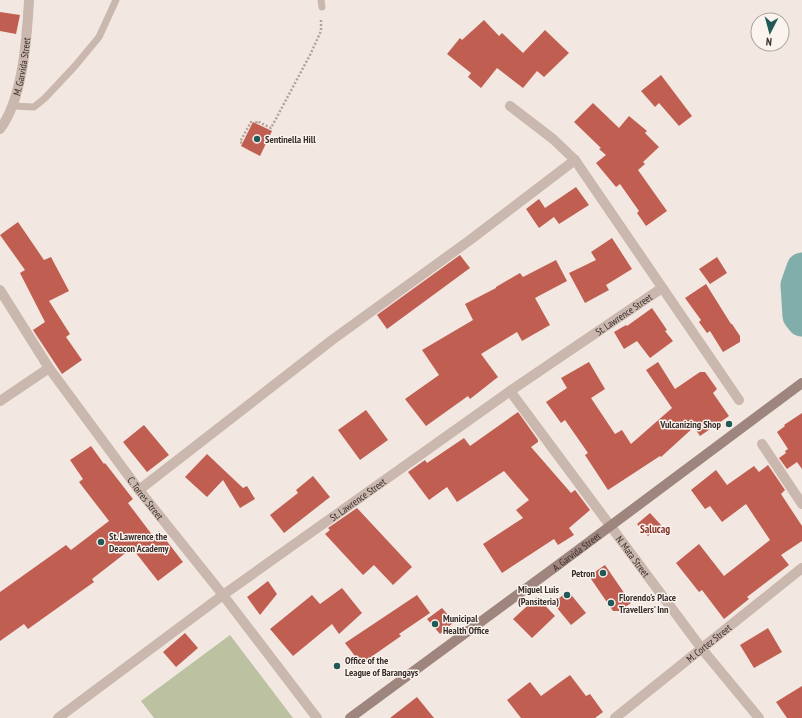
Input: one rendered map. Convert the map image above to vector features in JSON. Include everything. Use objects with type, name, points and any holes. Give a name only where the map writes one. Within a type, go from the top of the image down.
[{"type":"main road","name":"A. Garvida Street","points":[[350,718],[798,385]]},
{"type":"street","name":"M. Garvida Street","points":[[0,129],[13,106],[17,90],[26,41],[29,0]]},
{"type":"street","points":[[510,106],[553,139],[575,160],[739,400]]},
{"type":"street","points":[[139,490],[332,340],[470,240],[575,160]]},
{"type":"street","name":"St. Lawrence Street","points":[[58,718],[223,595],[510,391],[662,288]]},
{"type":"street","name":"C. Torres Street","points":[[0,290],[48,368],[139,490],[223,595],[317,718]]},
{"type":"street","points":[[0,401],[48,368]]},
{"type":"street","name":"N. Mata Street","points":[[510,391],[702,649],[760,718]]},
{"type":"street","points":[[762,444],[802,504]]},
{"type":"street","name":"M. Cortez Street","points":[[615,718],[802,568]]},
{"type":"lane","points":[[13,106],[34,106],[45,98],[75,66],[99,37],[116,0]]},
{"type":"path","points":[[256,123],[257,121],[271,128],[321,31]]},
{"type":"path","points":[[242,143],[240,142],[251,122],[252,123]]},
{"type":"green space","points":[[230,635],[293,718],[154,718],[141,701]]},
{"type":"building","points":[[0,12],[20,15],[16,34],[0,31]]},
{"type":"building","points":[[484,20],[499,36],[502,33],[523,53],[545,30],[569,53],[544,77],[537,71],[523,88],[497,68],[481,88],[468,77],[471,73],[447,54],[460,38],[462,40]]},
{"type":"building","points":[[661,75],[692,116],[679,126],[659,103],[655,107],[641,91]]},
{"type":"building","points":[[593,103],[619,128],[629,116],[647,131],[645,133],[659,147],[643,162],[645,164],[638,170],[667,211],[646,226],[637,213],[639,211],[620,184],[616,187],[596,163],[606,155],[599,149],[601,148],[574,122]]},
{"type":"building","points":[[253,122],[272,131],[260,156],[241,146]]},
{"type":"building","points":[[576,187],[589,205],[559,224],[554,217],[539,228],[526,209],[539,199],[545,208]]},
{"type":"building","points":[[18,222],[44,260],[51,257],[69,291],[49,301],[70,334],[66,337],[82,360],[62,374],[33,330],[45,322],[20,273],[25,270],[0,235]]},
{"type":"building","points":[[612,238],[632,269],[606,285],[609,290],[585,303],[569,273],[596,260],[591,252]]},
{"type":"building","points":[[460,255],[470,268],[387,329],[377,315]]},
{"type":"building","points":[[717,257],[727,273],[710,284],[699,269]]},
{"type":"building","points":[[556,260],[567,281],[535,298],[550,325],[522,341],[517,332],[481,354],[498,377],[470,399],[468,396],[426,426],[405,399],[439,375],[422,350],[473,320],[465,304],[496,288],[520,273],[523,277]]},
{"type":"building","points":[[706,284],[740,336],[740,342],[723,352],[710,331],[707,333],[699,322],[701,320],[685,298]]},
{"type":"building","points":[[652,308],[667,330],[665,331],[673,341],[650,358],[637,341],[624,349],[614,332],[626,325],[627,326]]},
{"type":"building","points":[[589,362],[605,389],[591,398],[615,434],[622,430],[631,444],[672,408],[646,370],[658,362],[675,389],[700,372],[705,372],[717,389],[713,393],[729,416],[700,436],[694,427],[661,457],[660,456],[608,490],[585,455],[588,453],[565,420],[561,423],[546,402],[567,388],[561,378]]},
{"type":"building","points":[[366,410],[388,440],[360,460],[338,430]]},
{"type":"building","points":[[518,412],[538,440],[538,442],[531,447],[571,493],[575,490],[590,510],[569,528],[574,535],[558,545],[554,539],[502,573],[483,544],[523,518],[516,510],[529,500],[504,471],[457,502],[447,487],[429,500],[408,472],[425,460],[427,463],[464,438],[470,446]]},
{"type":"building","points":[[802,413],[802,469],[797,462],[787,469],[779,458],[786,453],[785,451],[788,449],[777,432],[785,426],[784,425]]},
{"type":"building","points":[[144,425],[169,455],[147,472],[123,442]]},
{"type":"building","points":[[91,446],[133,499],[128,503],[153,536],[159,531],[183,562],[158,581],[132,548],[92,579],[94,582],[28,629],[24,624],[0,641],[0,592],[66,545],[71,550],[109,521],[79,482],[83,479],[70,460]]},
{"type":"building","points":[[207,454],[243,488],[247,486],[255,499],[240,508],[223,480],[207,497],[185,477]]},
{"type":"building","points":[[768,465],[785,490],[781,494],[802,526],[802,541],[781,555],[789,565],[747,597],[749,599],[724,619],[702,590],[699,592],[676,563],[699,544],[724,576],[770,540],[746,504],[722,522],[710,506],[705,509],[691,490],[716,470],[727,485],[754,466],[759,472]]},
{"type":"building","points":[[313,476],[330,497],[284,533],[270,515],[298,493],[296,490]]},
{"type":"building","points":[[357,508],[412,567],[393,585],[374,565],[363,575],[325,534],[330,530],[328,528]]},
{"type":"building","points":[[650,513],[661,525],[648,536],[637,524]]},
{"type":"building","points":[[605,565],[631,603],[619,611],[613,611],[589,576]]},
{"type":"building","points":[[268,581],[277,594],[260,615],[247,597]]},
{"type":"building","points":[[342,588],[362,613],[339,634],[332,624],[293,656],[270,629],[312,595],[320,604]]},
{"type":"building","points":[[568,591],[586,613],[571,625],[553,603]]},
{"type":"building","points":[[417,595],[430,613],[399,634],[401,636],[361,664],[345,643]]},
{"type":"building","points":[[537,597],[555,616],[532,638],[513,619]]},
{"type":"building","points":[[442,608],[454,622],[440,634],[427,619]]},
{"type":"building","points":[[768,628],[782,652],[754,668],[740,645]]},
{"type":"building","points":[[185,633],[198,648],[176,667],[163,652]]},
{"type":"building","points":[[570,675],[586,696],[590,694],[603,712],[595,718],[521,718],[507,700],[530,682],[541,696]]},
{"type":"building","points":[[802,686],[802,718],[787,718],[776,702]]},
{"type":"building","points":[[417,697],[434,718],[390,718]]},
{"type":"waterway","points":[[802,268],[796,285],[798,316],[802,321]]},
{"type":"place","name":"Sentinella Hill","points":[[257,139]]},
{"type":"place","name":"Vulcanizing Shop","points":[[729,424]]},
{"type":"place","name":"St. Lawrence the Deacon Academy","points":[[101,542]]},
{"type":"place","name":"Petron","points":[[603,573]]},
{"type":"place","name":"Miguel Luis (Pansiteria)","points":[[567,595]]},
{"type":"place","name":"Florendo's Place Travellers' Inn","points":[[611,603]]},
{"type":"place","name":"Municipal Health Office","points":[[435,624]]},
{"type":"place","name":"Office of the League of Barangays","points":[[337,666]]},
{"type":"district","name":"Salucag","points":[[655,529]]}]
